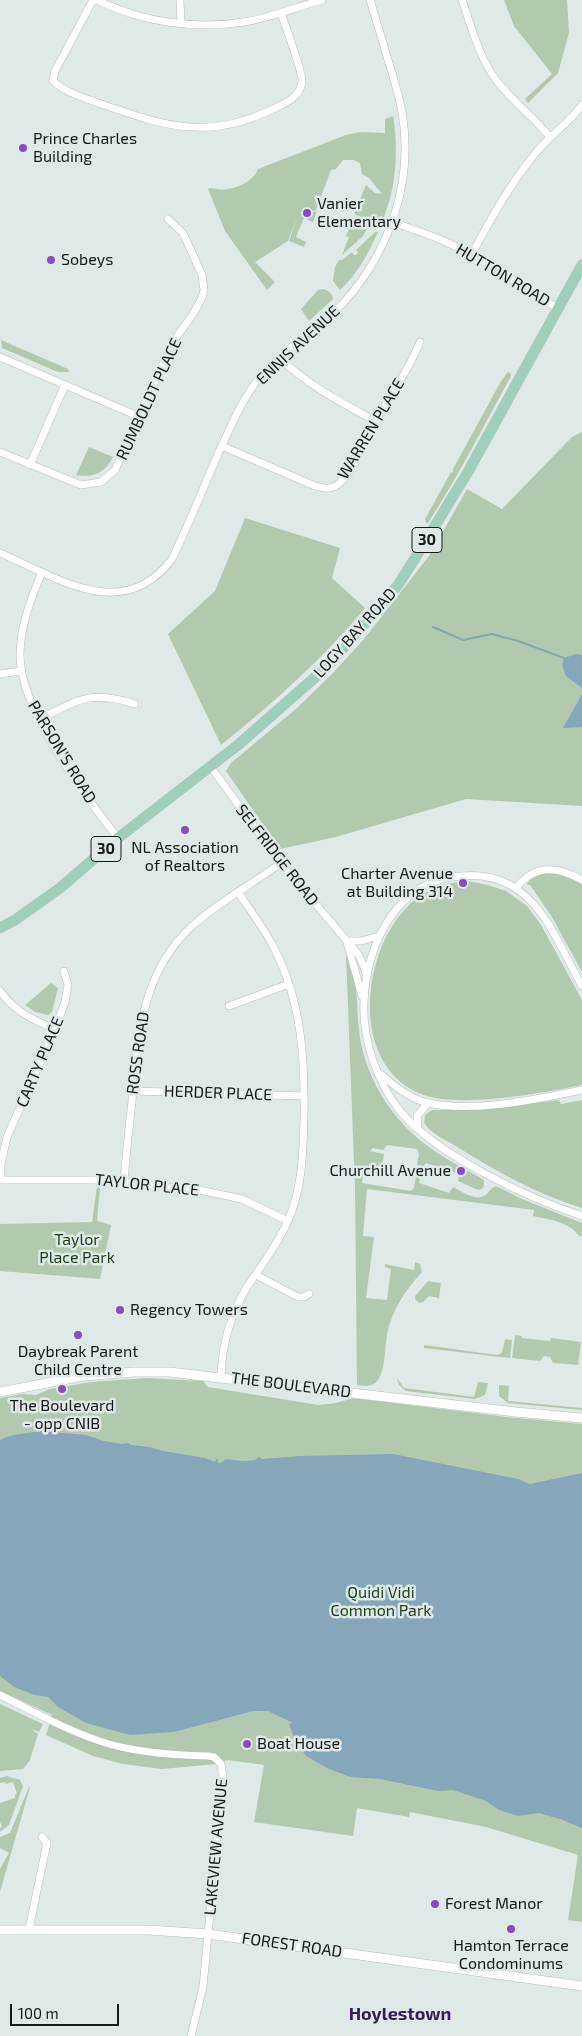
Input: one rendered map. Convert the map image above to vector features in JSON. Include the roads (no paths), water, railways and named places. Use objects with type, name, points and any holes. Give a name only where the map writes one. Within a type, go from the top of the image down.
[{"type":"main road","name":"LOGY BAY ROAD","points":[[0,928],[60,888],[118,838],[288,703],[328,666],[398,585],[469,470],[582,265]]},
{"type":"street","points":[[93,0],[55,71],[52,81],[64,88],[104,104],[158,122],[186,128],[216,127],[250,119],[282,105],[298,93],[302,77],[281,12]]},
{"type":"street","points":[[98,0],[133,14],[181,23],[208,25],[234,23],[322,0]]},
{"type":"street","points":[[180,0],[181,23]]},
{"type":"street","name":"ENNIS AVENUE","points":[[0,553],[42,572],[102,593],[130,590],[150,582],[163,571],[172,559],[232,422],[248,395],[258,381],[280,358],[329,316],[358,286],[371,268],[393,222],[404,171],[402,112],[370,0]]},
{"type":"street","points":[[462,0],[481,54],[491,73],[550,137]]},
{"type":"street","points":[[472,254],[516,178],[550,137],[572,118],[582,106]]},
{"type":"street","name":"RUMBOLDT PLACE","points":[[0,452],[81,485],[101,482],[109,477],[120,462],[173,342],[199,305],[204,290],[202,275],[183,233],[168,219]]},
{"type":"street","name":"HUTTON ROAD","points":[[393,222],[438,238],[472,254],[557,308]]},
{"type":"street","name":"WARREN PLACE","points":[[222,446],[315,486],[330,488],[337,485],[348,473],[420,342]]},
{"type":"street","points":[[0,357],[140,417]]},
{"type":"street","points":[[280,358],[310,384],[376,421]]},
{"type":"street","points":[[30,465],[65,385]]},
{"type":"street","name":"PARSON'S ROAD","points":[[42,572],[24,619],[21,671],[28,694],[40,719],[75,779],[118,838]]},
{"type":"street","points":[[0,674],[21,671]]},
{"type":"street","points":[[40,719],[67,705],[93,697],[110,697],[135,704]]},
{"type":"street","name":"SELFRIDGE ROAD","points":[[210,766],[281,864],[361,959],[366,979]]},
{"type":"street","name":"ROSS ROAD","points":[[124,1182],[141,1019],[148,995],[159,970],[168,955],[189,929],[212,909],[281,864]]},
{"type":"street","points":[[516,888],[526,876],[546,869],[564,871],[582,880]]},
{"type":"street","points":[[582,986],[543,916],[532,902],[516,888],[498,880],[464,875],[441,879],[421,888],[400,903],[379,936],[366,979],[364,1002],[369,1047],[378,1072],[394,1103],[418,1129],[463,1160],[508,1184],[582,1216]]},
{"type":"street","points":[[221,1377],[223,1349],[240,1300],[275,1246],[288,1221],[300,1181],[304,1136],[304,1062],[298,1017],[289,984],[274,947],[238,892]]},
{"type":"street","points":[[347,941],[362,941],[379,936]]},
{"type":"street","name":"SELFRIDGE ROAD","points":[[347,941],[364,1002]]},
{"type":"street","name":"CARTY PLACE","points":[[0,1180],[1,1164],[7,1137],[55,1029],[64,1002],[68,985],[64,971]]},
{"type":"street","points":[[229,1006],[289,984]]},
{"type":"street","points":[[0,991],[19,1012],[55,1029]]},
{"type":"street","points":[[378,1072],[405,1093],[428,1103],[463,1106],[539,1098],[582,1090]]},
{"type":"street","name":"HERDER PLACE","points":[[133,1090],[304,1096]]},
{"type":"street","points":[[418,1129],[417,1116],[428,1103]]},
{"type":"street","name":"TAYLOR PLACE","points":[[0,1180],[99,1180],[224,1194],[242,1199],[288,1221]]},
{"type":"street","points":[[256,1275],[298,1297],[304,1297],[309,1294]]},
{"type":"street","name":"THE BOULEVARD","points":[[0,1392],[83,1376],[133,1372],[169,1372],[582,1418]]},
{"type":"street","name":"LAKEVIEW AVENUE","points":[[0,1695],[75,1731],[108,1744],[148,1751],[208,1756],[218,1761],[223,1776],[203,1986],[191,2036]]},
{"type":"street","points":[[29,1929],[47,1843],[42,1836]]},
{"type":"street","name":"FOREST ROAD","points":[[0,1930],[149,1930],[208,1934],[582,1986]]},
{"type":"water","points":[[576,654],[582,655],[582,688],[566,676],[562,665],[564,658]]},
{"type":"water","points":[[582,694],[582,727],[563,728]]},
{"type":"water","name":"Quidi Vidi Common Park","points":[[40,1431],[86,1435],[104,1441],[128,1443],[205,1458],[215,1462],[218,1459],[218,1463],[226,1459],[248,1461],[259,1457],[262,1459],[300,1456],[393,1454],[518,1479],[530,1484],[582,1473],[582,1828],[539,1813],[518,1816],[499,1810],[486,1801],[453,1790],[438,1791],[380,1779],[350,1777],[327,1768],[306,1756],[295,1741],[289,1724],[293,1723],[268,1711],[253,1711],[174,1732],[130,1735],[86,1723],[58,1707],[48,1697],[35,1695],[14,1687],[0,1676],[0,1440],[15,1435]]},
{"type":"waterway","points":[[433,627],[463,640],[492,634],[518,641],[564,658]]},
{"type":"place","name":"Prince Charles Building","points":[[23,148]]},
{"type":"place","name":"Vanier Elementary","points":[[307,213]]},
{"type":"place","name":"Sobeys","points":[[51,260]]},
{"type":"place","name":"NL Association of Realtors","points":[[185,830]]},
{"type":"place","name":"Charter Avenue at Building 314","points":[[463,883]]},
{"type":"place","name":"Churchill Avenue","points":[[461,1171]]},
{"type":"place","name":"Regency Towers","points":[[120,1310]]},
{"type":"place","name":"Daybreak Parent Child Centre","points":[[78,1335]]},
{"type":"place","name":"The Boulevard - opp CNIB","points":[[62,1389]]},
{"type":"place","name":"Boat House","points":[[247,1744]]},
{"type":"place","name":"Forest Manor","points":[[435,1904]]},
{"type":"place","name":"Hamton Terrace Condominums","points":[[511,1929]]},
{"type":"district","name":"Hoylestown","points":[[400,2014]]},
{"type":"park label","name":"Taylor Place Park","points":[[77,1249]]}]
